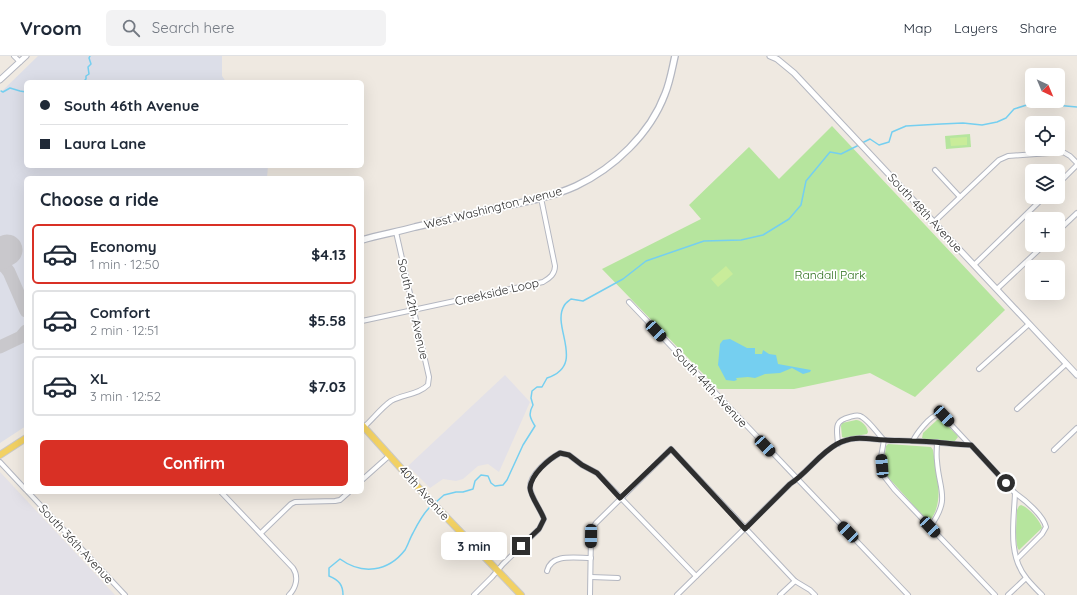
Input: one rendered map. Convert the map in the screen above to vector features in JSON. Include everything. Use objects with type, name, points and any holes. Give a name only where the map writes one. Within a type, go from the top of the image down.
[{"type":"main road","name":"West Washington Avenue","points":[[364,240],[541,198],[576,186],[590,178],[606,168],[637,140],[648,126],[664,95],[675,56]]},
{"type":"main road","name":"40th Avenue","points":[[364,427],[425,495],[521,595]]},
{"type":"main road","points":[[0,455],[24,439]]},
{"type":"street","points":[[14,56],[20,62]]},
{"type":"street","points":[[0,80],[26,56]]},
{"type":"street","name":"South 48th Avenue","points":[[770,56],[777,59],[794,73],[1077,376]]},
{"type":"street","points":[[934,222],[997,162],[1008,156],[1063,152],[1070,156],[1077,164],[1065,177]]},
{"type":"street","points":[[935,170],[960,197]]},
{"type":"street","name":"Creekside Loop","points":[[364,321],[548,279],[553,275],[555,266],[541,198]]},
{"type":"street","points":[[974,265],[1037,204]]},
{"type":"street","points":[[1065,224],[1077,213]]},
{"type":"street","name":"South 42th Avenue","points":[[364,425],[389,402],[403,395],[420,391],[428,385],[429,377],[396,232]]},
{"type":"street","points":[[996,289],[1036,252]]},
{"type":"street","name":"South 44th Avenue","points":[[629,302],[908,595]]},
{"type":"street","points":[[979,369],[1029,324]]},
{"type":"street","points":[[1017,409],[1066,364]]},
{"type":"street","points":[[913,441],[918,432],[934,416],[937,414],[944,416],[1015,493],[1026,501],[1045,523],[1046,527],[1042,534],[1017,559]]},
{"type":"street","points":[[838,444],[837,425],[842,419],[857,415],[863,417],[884,440]]},
{"type":"street","points":[[1054,450],[1077,428]]},
{"type":"street","points":[[677,595],[790,484],[797,480],[830,449],[838,444],[855,438],[866,438],[971,445]]},
{"type":"street","points":[[884,440],[881,457],[883,475],[894,489],[995,595]]},
{"type":"street","points":[[930,527],[940,509],[943,498],[937,461],[937,442]]},
{"type":"street","points":[[590,595],[592,529],[620,498],[671,449],[795,581],[810,590],[815,595]]},
{"type":"street","points":[[474,595],[539,529],[544,519],[530,488],[532,479],[548,460],[560,453],[569,455],[582,465],[597,473],[696,576]]},
{"type":"street","points":[[364,478],[390,455]]},
{"type":"street","name":"South 36th Avenue","points":[[0,462],[24,488]]},
{"type":"street","points":[[1015,493],[1013,548],[1026,578],[1042,595]]},
{"type":"street","name":"South 36th Avenue","points":[[30,494],[125,595]]},
{"type":"street","points":[[223,494],[296,572],[295,589],[289,595]]},
{"type":"street","points":[[261,533],[291,504],[295,502],[335,501],[340,500],[347,494]]},
{"type":"street","points":[[547,571],[548,565],[554,560],[564,558],[591,558]]},
{"type":"street","points":[[591,577],[618,578]]},
{"type":"street","points":[[1008,595],[1026,578]]},
{"type":"street","points":[[780,595],[795,581]]},
{"type":"shaded area","points":[[38,56],[222,56],[222,76],[225,80],[24,80],[24,168],[268,168],[267,176],[24,176],[24,427],[0,443],[0,93]]},
{"type":"shaded area","points":[[505,375],[530,402],[499,472],[488,464],[478,466],[463,479],[456,481],[443,479],[430,488],[408,466]]},
{"type":"shaded area","points":[[0,472],[115,595],[0,595]]},
{"type":"green space","name":"Randall Park","points":[[832,126],[1005,310],[915,397],[870,373],[794,389],[718,389],[602,269],[701,219],[689,205],[749,147],[779,179]]},
{"type":"green space","points":[[970,134],[971,147],[946,149],[945,136]]},
{"type":"green space","points":[[967,137],[967,145],[951,146],[950,138]]},
{"type":"green space","points":[[726,266],[733,274],[718,287],[711,279]]},
{"type":"green space","points":[[940,419],[958,437],[954,442],[922,438],[923,433]]},
{"type":"green space","points":[[856,420],[862,422],[868,432],[867,434],[845,438],[842,437],[842,423]]},
{"type":"green space","points":[[888,444],[931,447],[933,450],[939,494],[938,503],[931,519],[925,518],[887,476],[884,463],[886,446]]},
{"type":"green space","points":[[1021,505],[1033,514],[1039,521],[1042,528],[1019,550],[1017,547],[1016,537],[1017,510]]},
{"type":"water","points":[[730,339],[747,348],[755,348],[755,354],[762,354],[763,350],[769,354],[776,355],[778,364],[811,370],[810,372],[803,374],[792,368],[780,373],[765,374],[755,378],[736,378],[737,380],[734,381],[726,380],[718,365],[720,344],[723,340]]},
{"type":"waterway","points":[[85,80],[86,76],[89,74],[88,67],[91,64],[89,58],[90,56]]},
{"type":"waterway","points":[[1,91],[3,92],[10,88],[24,92]]},
{"type":"waterway","points":[[862,143],[870,139],[879,145],[889,142],[892,132],[906,126],[963,123],[982,125],[997,122],[1006,118],[1014,109],[1033,103],[1077,107]]},
{"type":"waterway","points":[[435,503],[444,495],[473,489],[475,481],[481,475],[488,476],[491,483],[495,486],[503,485],[507,480],[523,445],[535,426],[530,416],[530,411],[533,405],[531,398],[532,391],[537,387],[542,387],[547,378],[559,372],[565,364],[567,355],[561,324],[561,315],[567,302],[571,299],[583,301],[623,279],[646,261],[704,241],[741,240],[763,235],[789,219],[801,205],[806,181],[830,152],[841,154],[859,145]]},
{"type":"waterway","points":[[343,595],[340,583],[329,576],[329,568],[340,559],[348,564],[366,569],[383,567],[391,563],[405,550],[419,522],[432,505]]},
{"type":"taxiway","points":[[0,263],[9,272],[24,306]]},
{"type":"taxiway","points":[[0,347],[21,337],[24,333]]},
{"type":"runway","points":[[0,254],[7,250]]},
{"type":"route","points":[[521,546],[539,529],[544,519],[532,495],[530,488],[532,479],[548,460],[560,453],[569,455],[582,465],[597,473],[620,498],[671,449],[745,529],[790,484],[797,480],[830,449],[838,444],[855,438],[971,445],[1006,483]]}]
